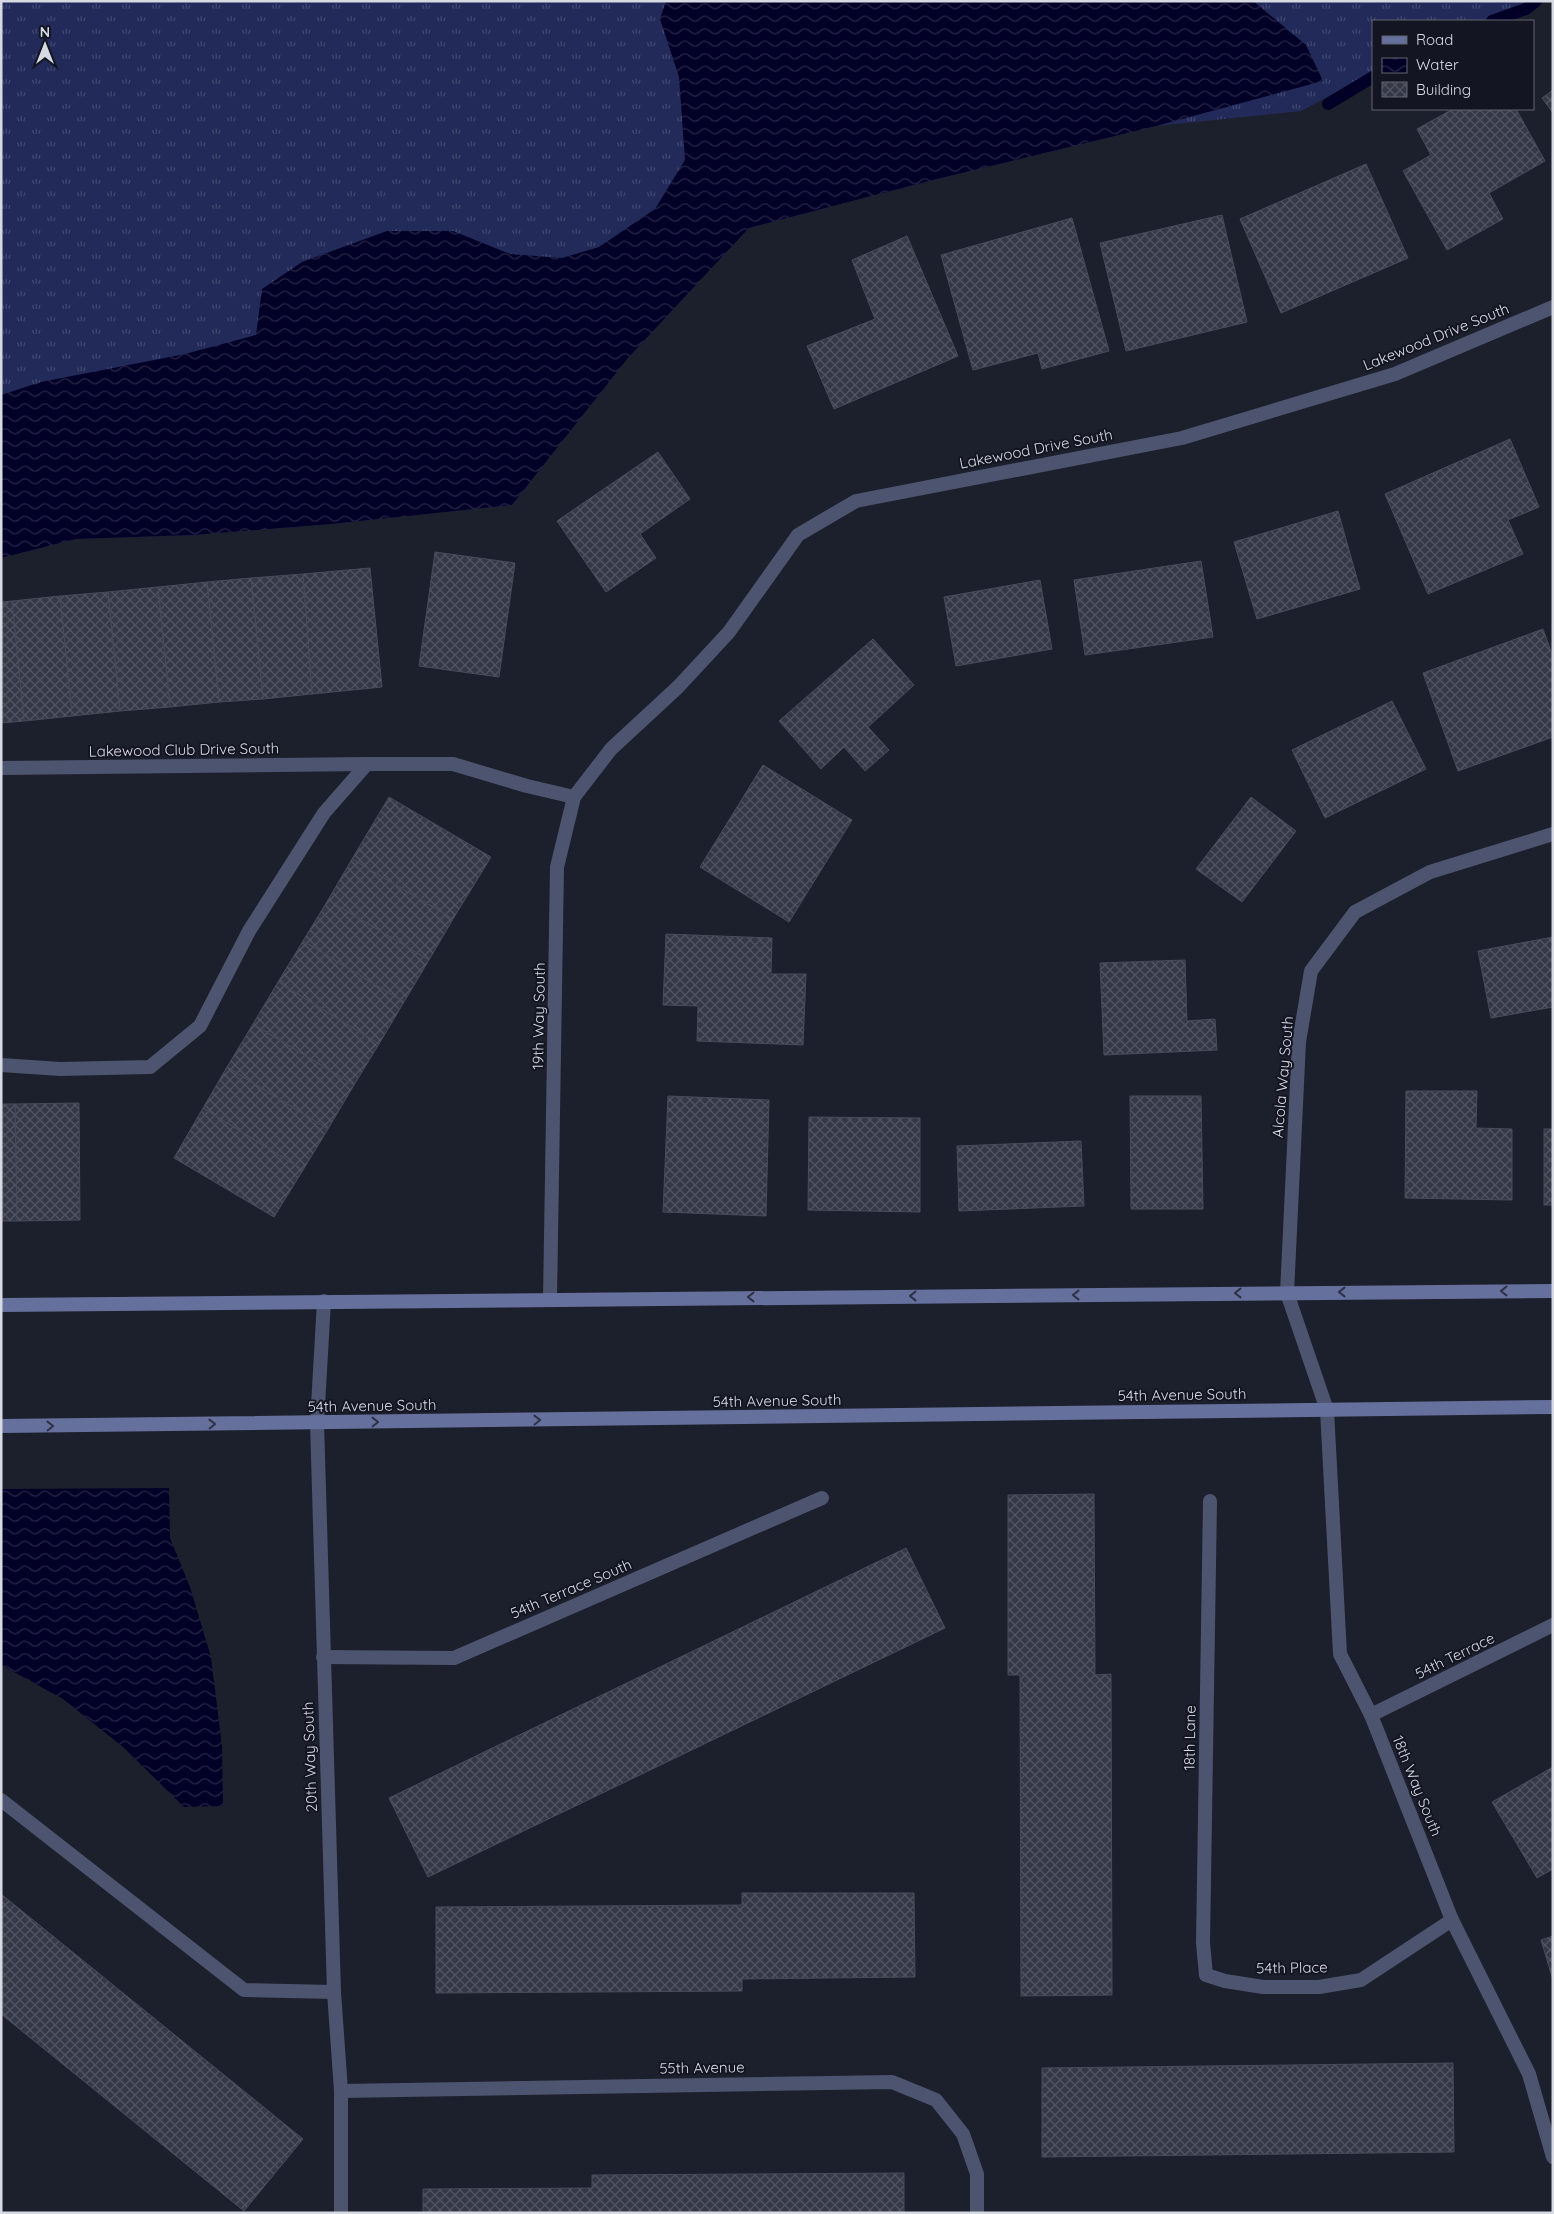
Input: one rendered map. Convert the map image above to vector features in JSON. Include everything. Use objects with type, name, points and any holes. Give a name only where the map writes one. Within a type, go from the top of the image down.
[{"type":"main road","points":[[1,1305],[1553,1291]]},
{"type":"main road","name":"54th Avenue South","points":[[1,1426],[1553,1407]]},
{"type":"street","name":"Lakewood Drive South","points":[[611,749],[678,688],[729,632],[798,535],[856,501],[1182,438],[1395,374],[1553,308]]},
{"type":"street","name":"19th Way South","points":[[550,1299],[557,867],[574,797],[611,749]]},
{"type":"street","points":[[1,1065],[60,1070],[150,1067],[200,1026],[249,931],[324,813],[367,764]]},
{"type":"street","name":"Lakewood Club Drive South","points":[[1,768],[453,764],[527,786],[574,797]]},
{"type":"street","name":"Alcola Way South","points":[[1287,1293],[1299,1042],[1311,971],[1354,912],[1430,872],[1553,834]]},
{"type":"street","name":"18th Way South","points":[[1287,1293],[1327,1410],[1340,1654],[1372,1715],[1452,1920],[1529,2074],[1550,2138],[1553,2157]]},
{"type":"street","name":"20th Way South","points":[[324,1301],[316,1423],[334,1992],[341,2091],[340,2213]]},
{"type":"street","name":"54th Terrace South","points":[[323,1657],[454,1658],[822,1498]]},
{"type":"street","name":"18th Lane","points":[[1206,1975],[1203,1943],[1210,1502]]},
{"type":"street","name":"54th Terrace","points":[[1372,1715],[1553,1625]]},
{"type":"street","points":[[1,1800],[244,1990],[334,1992]]},
{"type":"street","name":"54th Place","points":[[1206,1975],[1225,1981],[1263,1987],[1319,1987],[1361,1980],[1452,1920]]},
{"type":"street","name":"55th Avenue","points":[[341,2091],[892,2082],[936,2100],[963,2134],[977,2174],[977,2213]]},
{"type":"green space","points":[[1,1],[1536,1],[1526,9],[1495,20],[1372,20],[1372,74],[1301,111],[1156,126],[937,179],[749,228],[628,358],[512,505],[332,524],[194,535],[76,539],[1,558]]},
{"type":"water","points":[[666,1],[1253,1],[1306,45],[1323,81],[1156,126],[937,179],[749,228],[628,358],[512,505],[332,524],[194,535],[76,539],[1,558],[1,395],[41,382],[185,354],[256,335],[262,289],[302,262],[387,231],[453,231],[510,254],[562,258],[599,247],[655,209],[685,160],[679,77],[660,19]]},
{"type":"water","points":[[169,1488],[170,1538],[190,1587],[211,1657],[222,1746],[223,1806],[184,1807],[123,1747],[63,1699],[1,1665],[1,1489]]},
{"type":"building","points":[[1553,90],[1553,113],[1542,98]]},
{"type":"building","points":[[1451,110],[1517,110],[1545,161],[1489,193],[1503,219],[1447,250],[1403,171],[1431,155],[1417,129]]},
{"type":"building","points":[[1366,164],[1408,258],[1281,313],[1240,219]]},
{"type":"building","points":[[1222,215],[1247,322],[1126,351],[1100,243]]},
{"type":"building","points":[[1072,218],[1109,351],[1042,369],[1038,353],[973,370],[941,255]]},
{"type":"building","points":[[907,236],[958,356],[834,409],[807,346],[875,319],[852,260]]},
{"type":"building","points":[[1510,439],[1539,507],[1508,520],[1523,554],[1428,594],[1385,494]]},
{"type":"building","points":[[658,452],[690,499],[640,534],[656,558],[606,592],[557,521]]},
{"type":"building","points":[[1338,511],[1360,589],[1257,619],[1234,542]]},
{"type":"building","points":[[435,552],[515,563],[499,677],[419,666]]},
{"type":"building","points":[[1201,561],[1213,637],[1085,655],[1074,580]]},
{"type":"building","points":[[370,568],[382,687],[312,694],[303,574]]},
{"type":"building","points":[[303,574],[312,694],[263,699],[251,578]]},
{"type":"building","points":[[251,578],[263,699],[219,702],[207,582]]},
{"type":"building","points":[[1040,580],[1052,649],[956,666],[944,597]]},
{"type":"building","points":[[207,582],[219,702],[170,707],[158,587]]},
{"type":"building","points":[[158,587],[170,707],[120,711],[108,592]]},
{"type":"building","points":[[108,592],[120,711],[72,716],[60,596]]},
{"type":"building","points":[[60,596],[72,716],[24,721],[12,601]]},
{"type":"building","points":[[12,601],[24,721],[1,723],[1,602]]},
{"type":"building","points":[[1543,629],[1553,657],[1553,737],[1458,771],[1423,673]]},
{"type":"building","points":[[873,639],[914,685],[868,727],[889,750],[865,771],[844,747],[821,769],[779,721]]},
{"type":"building","points":[[1392,701],[1426,769],[1325,818],[1292,750]]},
{"type":"building","points":[[763,765],[852,820],[789,922],[700,867]]},
{"type":"building","points":[[389,797],[491,857],[453,919],[352,859]]},
{"type":"building","points":[[1251,797],[1296,831],[1242,902],[1196,869]]},
{"type":"building","points":[[352,859],[453,919],[429,960],[328,900]]},
{"type":"building","points":[[328,900],[429,960],[404,1002],[303,941]]},
{"type":"building","points":[[666,934],[772,938],[771,974],[806,974],[803,1045],[697,1041],[698,1006],[663,1005]]},
{"type":"building","points":[[1553,937],[1553,1007],[1491,1018],[1478,951]]},
{"type":"building","points":[[303,941],[404,1002],[379,1044],[278,982]]},
{"type":"building","points":[[1185,960],[1187,1021],[1215,1019],[1217,1050],[1104,1055],[1100,963]]},
{"type":"building","points":[[278,982],[379,1044],[354,1085],[253,1024]]},
{"type":"building","points":[[253,1024],[354,1085],[328,1129],[227,1067]]},
{"type":"building","points":[[227,1067],[328,1129],[303,1170],[203,1108]]},
{"type":"building","points":[[1406,1091],[1477,1091],[1476,1128],[1512,1129],[1512,1200],[1405,1198]]},
{"type":"building","points":[[668,1096],[769,1100],[766,1216],[663,1212]]},
{"type":"building","points":[[1130,1096],[1201,1096],[1203,1209],[1131,1209]]},
{"type":"building","points":[[79,1103],[80,1220],[17,1221],[15,1104]]},
{"type":"building","points":[[1,1104],[15,1104],[17,1221],[1,1221]]},
{"type":"building","points":[[203,1108],[303,1170],[274,1217],[174,1158]]},
{"type":"building","points":[[809,1117],[920,1118],[920,1212],[808,1210]]},
{"type":"building","points":[[1544,1129],[1553,1129],[1553,1205],[1544,1205]]},
{"type":"building","points":[[1081,1141],[1084,1206],[959,1211],[957,1146]]},
{"type":"building","points":[[1094,1494],[1095,1675],[1111,1674],[1112,1995],[1021,1996],[1020,1675],[1008,1675],[1008,1495]]},
{"type":"building","points":[[906,1548],[945,1628],[428,1877],[389,1798]]},
{"type":"building","points":[[1553,1767],[1553,1869],[1537,1878],[1492,1802]]},
{"type":"building","points":[[742,1893],[914,1893],[915,1977],[742,1979],[742,1991],[436,1993],[436,1907],[742,1905]]},
{"type":"building","points":[[1,1894],[303,2139],[244,2211],[1,2014]]},
{"type":"building","points":[[1553,1936],[1553,1980],[1541,1940]]},
{"type":"building","points":[[1453,2063],[1454,2152],[1042,2157],[1042,2068]]},
{"type":"building","points":[[904,2173],[904,2213],[423,2213],[423,2189],[592,2188],[592,2175]]},
{"type":"waterway","points":[[1495,20],[1526,9],[1536,1]]},
{"type":"waterway","points":[[1328,104],[1372,78]]}]
